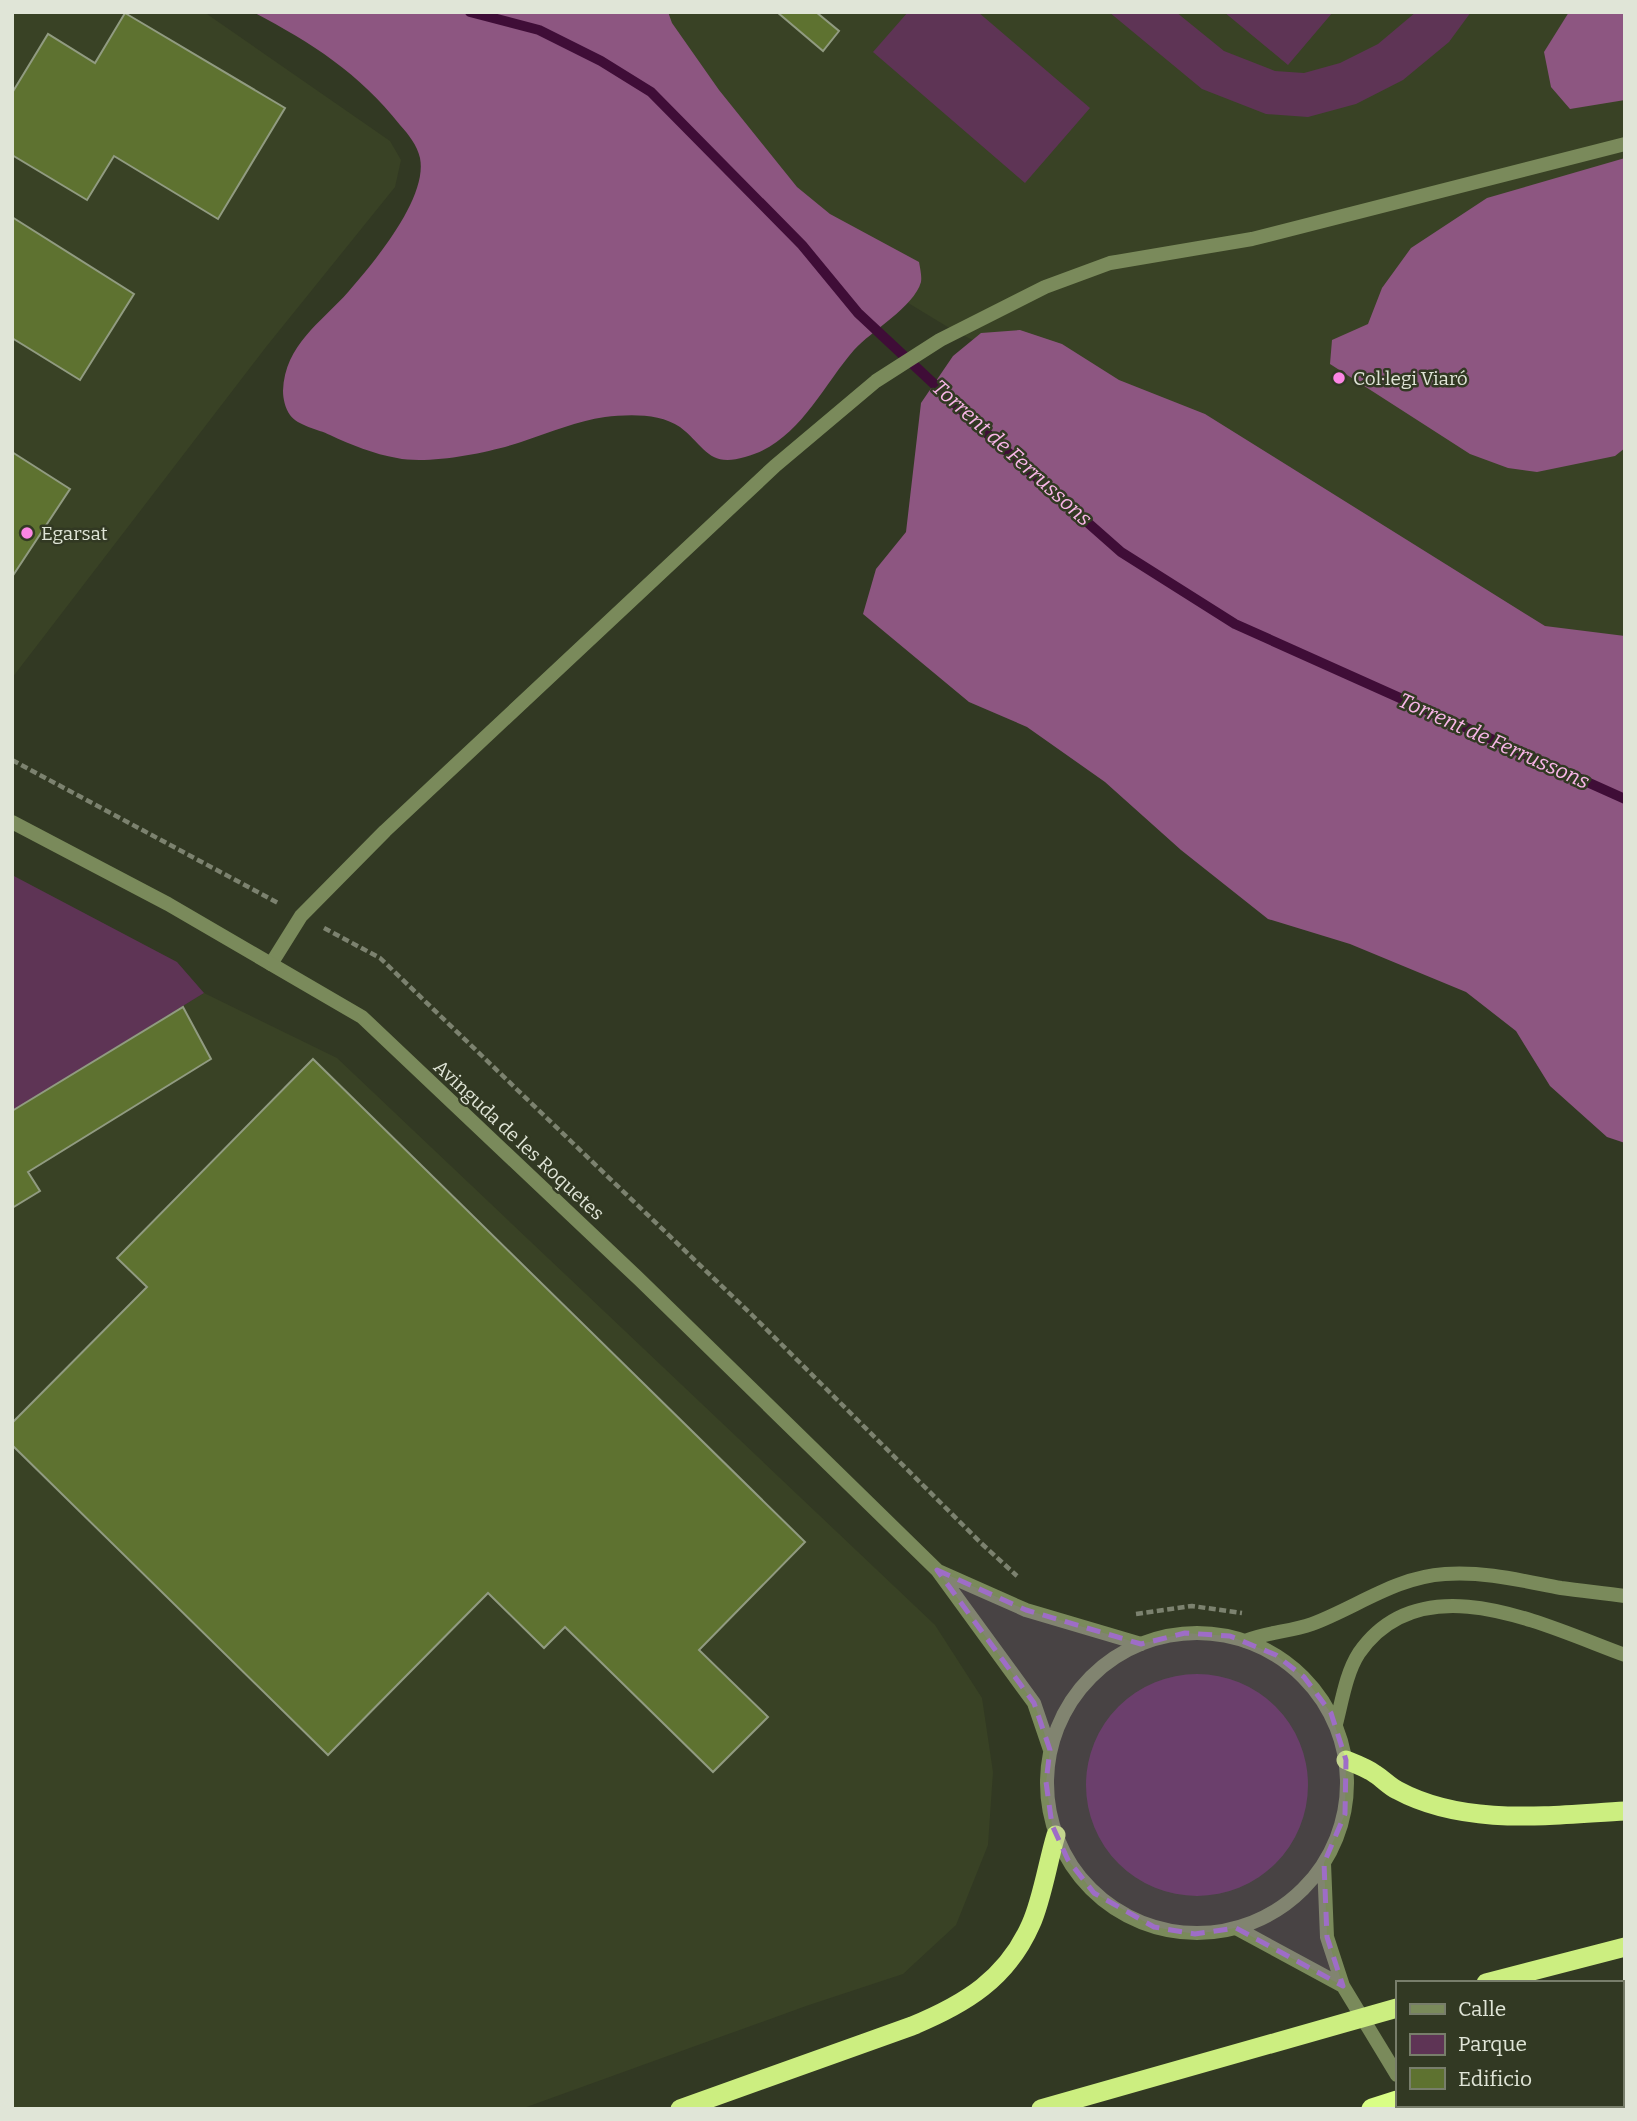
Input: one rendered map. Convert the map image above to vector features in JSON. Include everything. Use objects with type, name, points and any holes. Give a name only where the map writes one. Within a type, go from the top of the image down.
[{"type":"highway","points":[[1346,1760],[1373,1772],[1397,1790],[1442,1807],[1487,1815],[1625,1811]]},
{"type":"highway","points":[[680,2109],[912,2026],[975,1994],[999,1975],[1032,1922],[1056,1835]]},
{"type":"highway","points":[[1494,1981],[1625,1947]]},
{"type":"highway","points":[[1041,2109],[1396,2008]]},
{"type":"highway","points":[[1372,2109],[1396,2102]]},
{"type":"street","points":[[271,964],[301,916],[385,831],[765,475],[876,381],[940,340],[1045,287],[1110,263],[1252,239],[1625,144]]},
{"type":"street","name":"Avinguda de les Roquetes","points":[[12,822],[168,904],[362,1017],[640,1280],[937,1570],[1034,1703],[1050,1750]]},
{"type":"street","name":"Avinguda de les Roquetes","points":[[937,1570],[1026,1610],[1141,1644]]},
{"type":"street","points":[[1245,1641],[1259,1635],[1310,1625],[1385,1589],[1417,1577],[1446,1573],[1473,1573],[1625,1596]]},
{"type":"street","points":[[1336,1724],[1347,1681],[1358,1655],[1374,1635],[1394,1619],[1424,1608],[1456,1605],[1489,1608],[1625,1655]]},
{"type":"street","points":[[1192,1633],[1230,1636],[1245,1641],[1276,1655],[1295,1669],[1319,1694],[1336,1724],[1346,1760],[1348,1778],[1345,1814],[1334,1848],[1308,1885],[1287,1904],[1263,1919],[1209,1933],[1181,1933],[1154,1927],[1128,1917],[1105,1902],[1084,1882],[1068,1860],[1056,1835],[1047,1793],[1050,1750],[1060,1720],[1077,1692],[1099,1669],[1126,1650],[1170,1636],[1192,1633]]},
{"type":"street","points":[[1324,1863],[1327,1937],[1343,1986],[1396,2073]]},
{"type":"street","points":[[1236,1928],[1343,1986]]},
{"type":"path","points":[[12,760],[380,958],[753,1316],[981,1544],[1017,1576]]},
{"type":"highlighted area","points":[[937,1570],[1026,1610],[1141,1644],[1185,1633],[1230,1636],[1276,1655],[1304,1677],[1331,1713],[1346,1760],[1345,1814],[1324,1863],[1327,1937],[1343,1986],[1236,1928],[1195,1934],[1154,1927],[1094,1893],[1068,1860],[1052,1825],[1046,1782],[1050,1750],[1034,1703]]},
{"type":"shaded area","points":[[12,12],[204,12],[390,141],[401,160],[395,187],[266,347],[12,678]]},
{"type":"shaded area","points":[[253,12],[668,12],[672,23],[719,90],[797,187],[830,214],[919,262],[921,282],[910,300],[854,350],[794,427],[764,450],[745,457],[723,460],[715,457],[672,422],[634,415],[595,419],[496,449],[443,459],[410,460],[354,446],[294,419],[284,400],[285,375],[290,360],[306,335],[360,279],[397,229],[416,192],[420,158],[415,144],[384,106],[351,75],[295,35]]},
{"type":"shaded area","name":"Col·legi Viaró","points":[[533,12],[1625,12],[1625,662],[1540,642],[1149,423],[956,332],[500,55]]},
{"type":"shaded area","points":[[1569,12],[1625,12],[1625,100],[1570,109],[1551,87],[1544,52]]},
{"type":"shaded area","points":[[1625,158],[1625,448],[1615,456],[1537,472],[1508,468],[1470,454],[1330,364],[1332,340],[1368,324],[1382,288],[1411,248],[1487,198]]},
{"type":"shaded area","points":[[1020,330],[1062,344],[1119,380],[1205,414],[1545,626],[1625,636],[1625,1143],[1607,1137],[1550,1086],[1516,1031],[1466,992],[1350,944],[1268,919],[1181,850],[1105,782],[1027,727],[969,702],[863,614],[876,569],[906,532],[921,403],[953,356],[981,333]]},
{"type":"shaded area","points":[[204,993],[337,1058],[935,1625],[982,1698],[993,1772],[988,1845],[956,1925],[903,1974],[806,2006],[521,2109],[12,2109],[12,1111]]},
{"type":"green space","points":[[908,12],[978,12],[1090,108],[1025,183],[873,52]]},
{"type":"green space","points":[[1109,12],[1176,12],[1224,51],[1275,71],[1304,73],[1340,63],[1378,44],[1416,12],[1471,12],[1449,42],[1403,80],[1356,104],[1308,117],[1266,114],[1202,89]]},
{"type":"green space","points":[[1224,12],[1333,12],[1288,65]]},
{"type":"green space","points":[[12,875],[177,962],[204,993],[12,1111]]},
{"type":"green space","points":[[1208,1674],[1240,1682],[1259,1692],[1276,1706],[1290,1723],[1300,1742],[1308,1785],[1300,1828],[1290,1847],[1276,1864],[1259,1878],[1229,1892],[1186,1896],[1165,1892],[1135,1878],[1111,1856],[1090,1817],[1086,1774],[1090,1753],[1104,1723],[1126,1699],[1165,1678]]},
{"type":"building","points":[[777,12],[816,12],[839,31],[823,51]]},
{"type":"building","points":[[125,13],[285,108],[218,219],[114,156],[87,200],[12,155],[12,93],[48,34],[95,63]]},
{"type":"building","points":[[12,217],[134,294],[80,380],[12,338]]},
{"type":"building","name":"Egarsat","points":[[12,452],[70,489],[12,577]]},
{"type":"building","points":[[183,1007],[211,1059],[28,1172],[40,1191],[12,1208],[12,1111]]},
{"type":"building","points":[[313,1059],[805,1542],[699,1650],[768,1717],[713,1772],[565,1627],[544,1648],[488,1593],[328,1755],[12,1445],[12,1423],[147,1287],[117,1258]]},
{"type":"waterway","name":"Torrent de Ferrussons","points":[[470,12],[539,30],[601,61],[651,92],[802,245],[858,313],[993,439],[1121,552],[1235,624],[1625,799]]},
{"type":"place","name":"Col·legi Viaró","points":[[1339,378]]},
{"type":"place","name":"Egarsat","points":[[27,533]]}]
